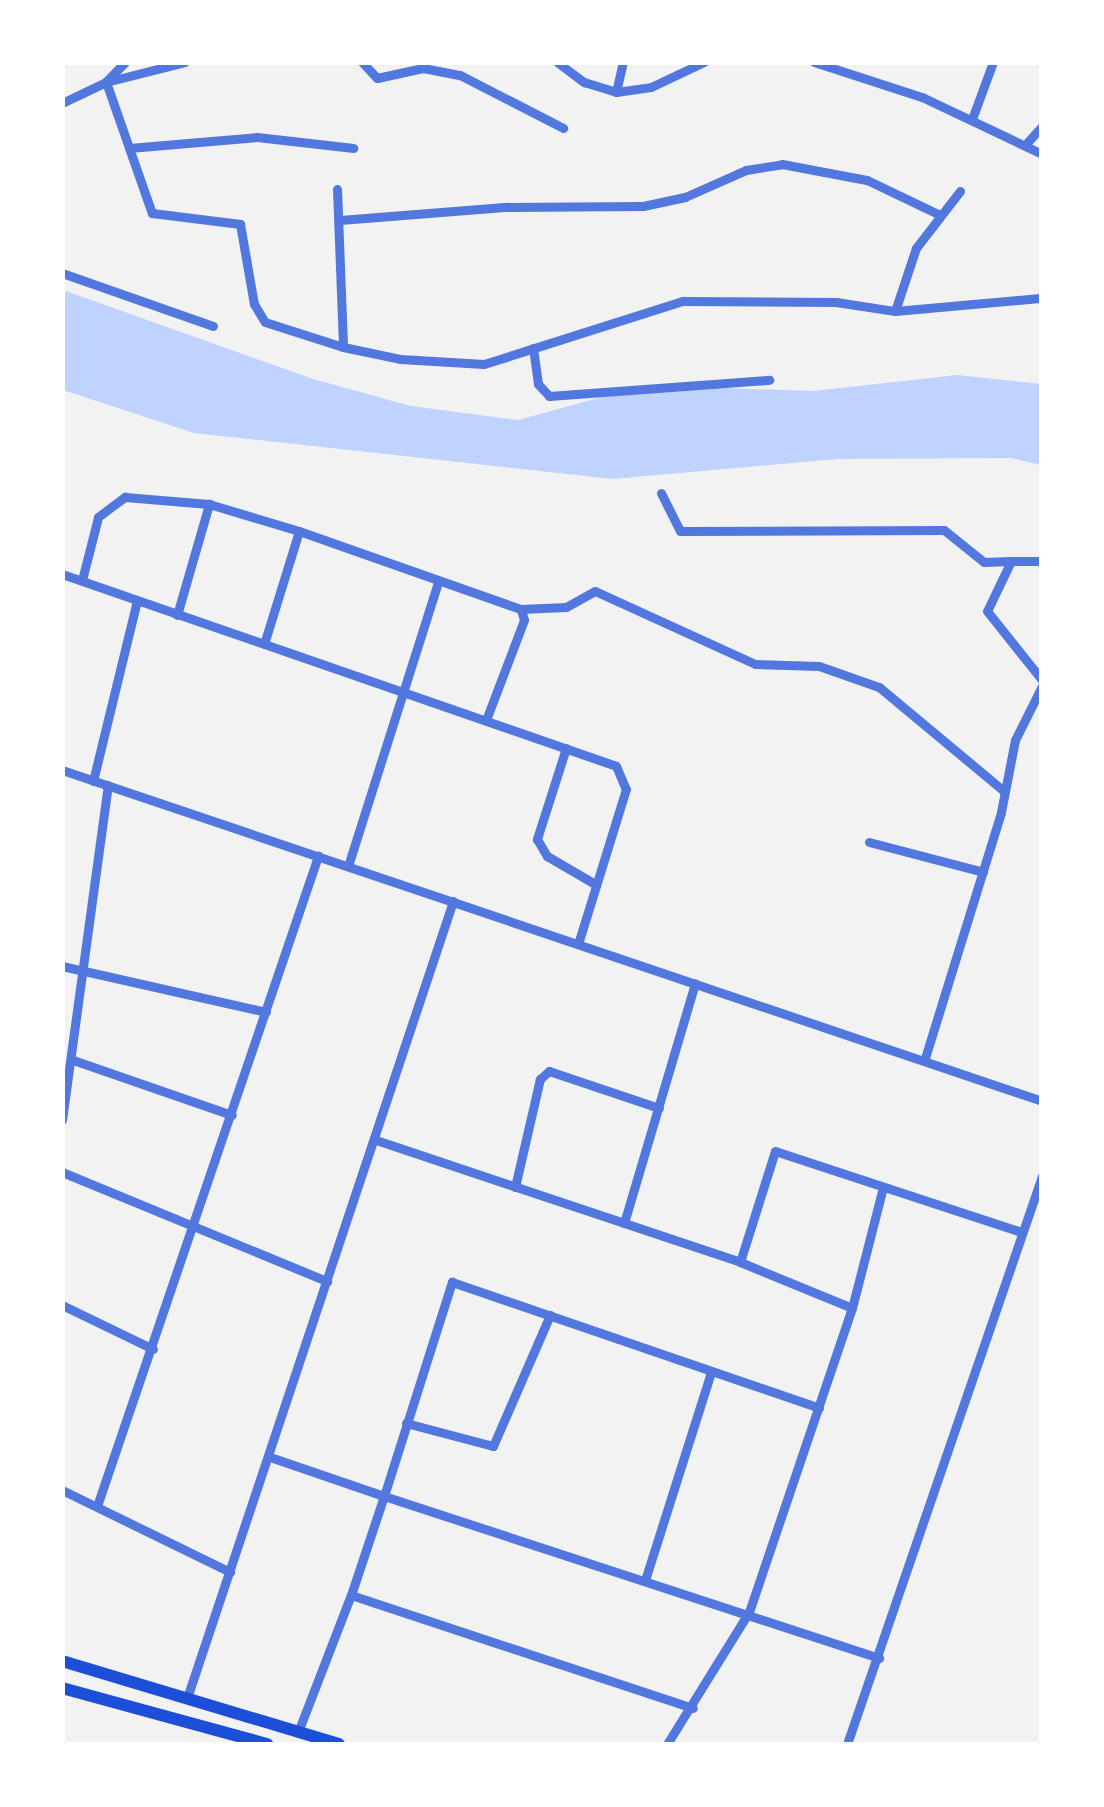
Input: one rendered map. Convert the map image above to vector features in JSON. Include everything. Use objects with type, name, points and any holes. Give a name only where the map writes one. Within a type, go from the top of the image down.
[{"type":"main road","points":[[62,1661],[188,1694],[339,1744]]},
{"type":"main road","points":[[62,1688],[268,1744]]},
{"type":"street","points":[[106,82],[126,62]]},
{"type":"street","points":[[62,103],[106,82],[185,62]]},
{"type":"street","points":[[362,62],[377,78],[424,68],[460,75],[563,128]]},
{"type":"street","points":[[557,62],[584,82],[616,92],[651,88],[704,62]]},
{"type":"street","points":[[616,92],[624,62]]},
{"type":"street","points":[[814,62],[972,119],[1042,154]]},
{"type":"street","points":[[972,119],[993,62]]},
{"type":"street","points":[[106,82],[152,213],[240,224],[254,304],[265,322],[343,346],[464,365],[533,348],[683,301],[836,302],[895,311],[1042,298]]},
{"type":"street","points":[[1025,145],[1042,126]]},
{"type":"street","points":[[129,148],[243,137],[353,148]]},
{"type":"street","points":[[340,220],[507,208],[642,206],[685,198],[746,170],[782,164],[868,180],[940,215]]},
{"type":"street","points":[[337,189],[343,346]]},
{"type":"street","points":[[895,311],[916,248],[960,191]]},
{"type":"street","points":[[62,273],[213,326]]},
{"type":"street","points":[[533,348],[538,384],[549,396],[769,380]]},
{"type":"street","points":[[660,493],[680,531],[944,530],[984,562],[1042,561]]},
{"type":"street","points":[[82,580],[98,517],[114,500],[137,495],[209,504],[521,608],[566,607],[595,591],[755,664],[820,666],[879,687],[1004,791]]},
{"type":"street","points":[[177,615],[209,504]]},
{"type":"street","points":[[264,644],[299,531]]},
{"type":"street","points":[[925,1058],[983,872],[1015,740],[1042,683],[1024,652],[988,616],[1011,562]]},
{"type":"street","points":[[62,574],[616,766],[627,780],[578,944]]},
{"type":"street","points":[[348,866],[438,582]]},
{"type":"street","points":[[94,780],[137,601]]},
{"type":"street","points":[[486,720],[524,620],[521,608]]},
{"type":"street","points":[[566,748],[537,839],[546,856],[595,884]]},
{"type":"street","points":[[62,770],[1042,1100]]},
{"type":"street","points":[[62,1120],[108,785]]},
{"type":"street","points":[[870,842],[983,872]]},
{"type":"street","points":[[97,1506],[197,1222],[318,856]]},
{"type":"street","points":[[188,1694],[454,901]]},
{"type":"street","points":[[62,966],[266,1012]]},
{"type":"street","points":[[624,1223],[695,983]]},
{"type":"street","points":[[73,1060],[232,1115]]},
{"type":"street","points":[[515,1187],[544,1074],[556,1070],[658,1108]]},
{"type":"street","points":[[376,1140],[740,1262],[852,1308]]},
{"type":"street","points":[[740,1262],[775,1150],[1021,1232]]},
{"type":"street","points":[[62,1172],[197,1222],[327,1281]]},
{"type":"street","points":[[847,1744],[880,1658],[1042,1176]]},
{"type":"street","points":[[667,1744],[693,1708],[748,1612],[852,1308],[883,1187]]},
{"type":"street","points":[[298,1732],[384,1496],[446,1286],[460,1282],[819,1408]]},
{"type":"street","points":[[62,1305],[152,1349]]},
{"type":"street","points":[[406,1423],[493,1446],[550,1315]]},
{"type":"street","points":[[646,1578],[711,1372]]},
{"type":"street","points":[[270,1456],[880,1658]]},
{"type":"street","points":[[62,1490],[230,1572]]},
{"type":"street","points":[[351,1595],[693,1708]]},
{"type":"water","points":[[63,290],[313,379],[411,406],[518,420],[620,392],[690,387],[814,391],[957,375],[1041,384],[1041,465],[1011,458],[837,459],[613,479],[194,433],[63,390]]}]
